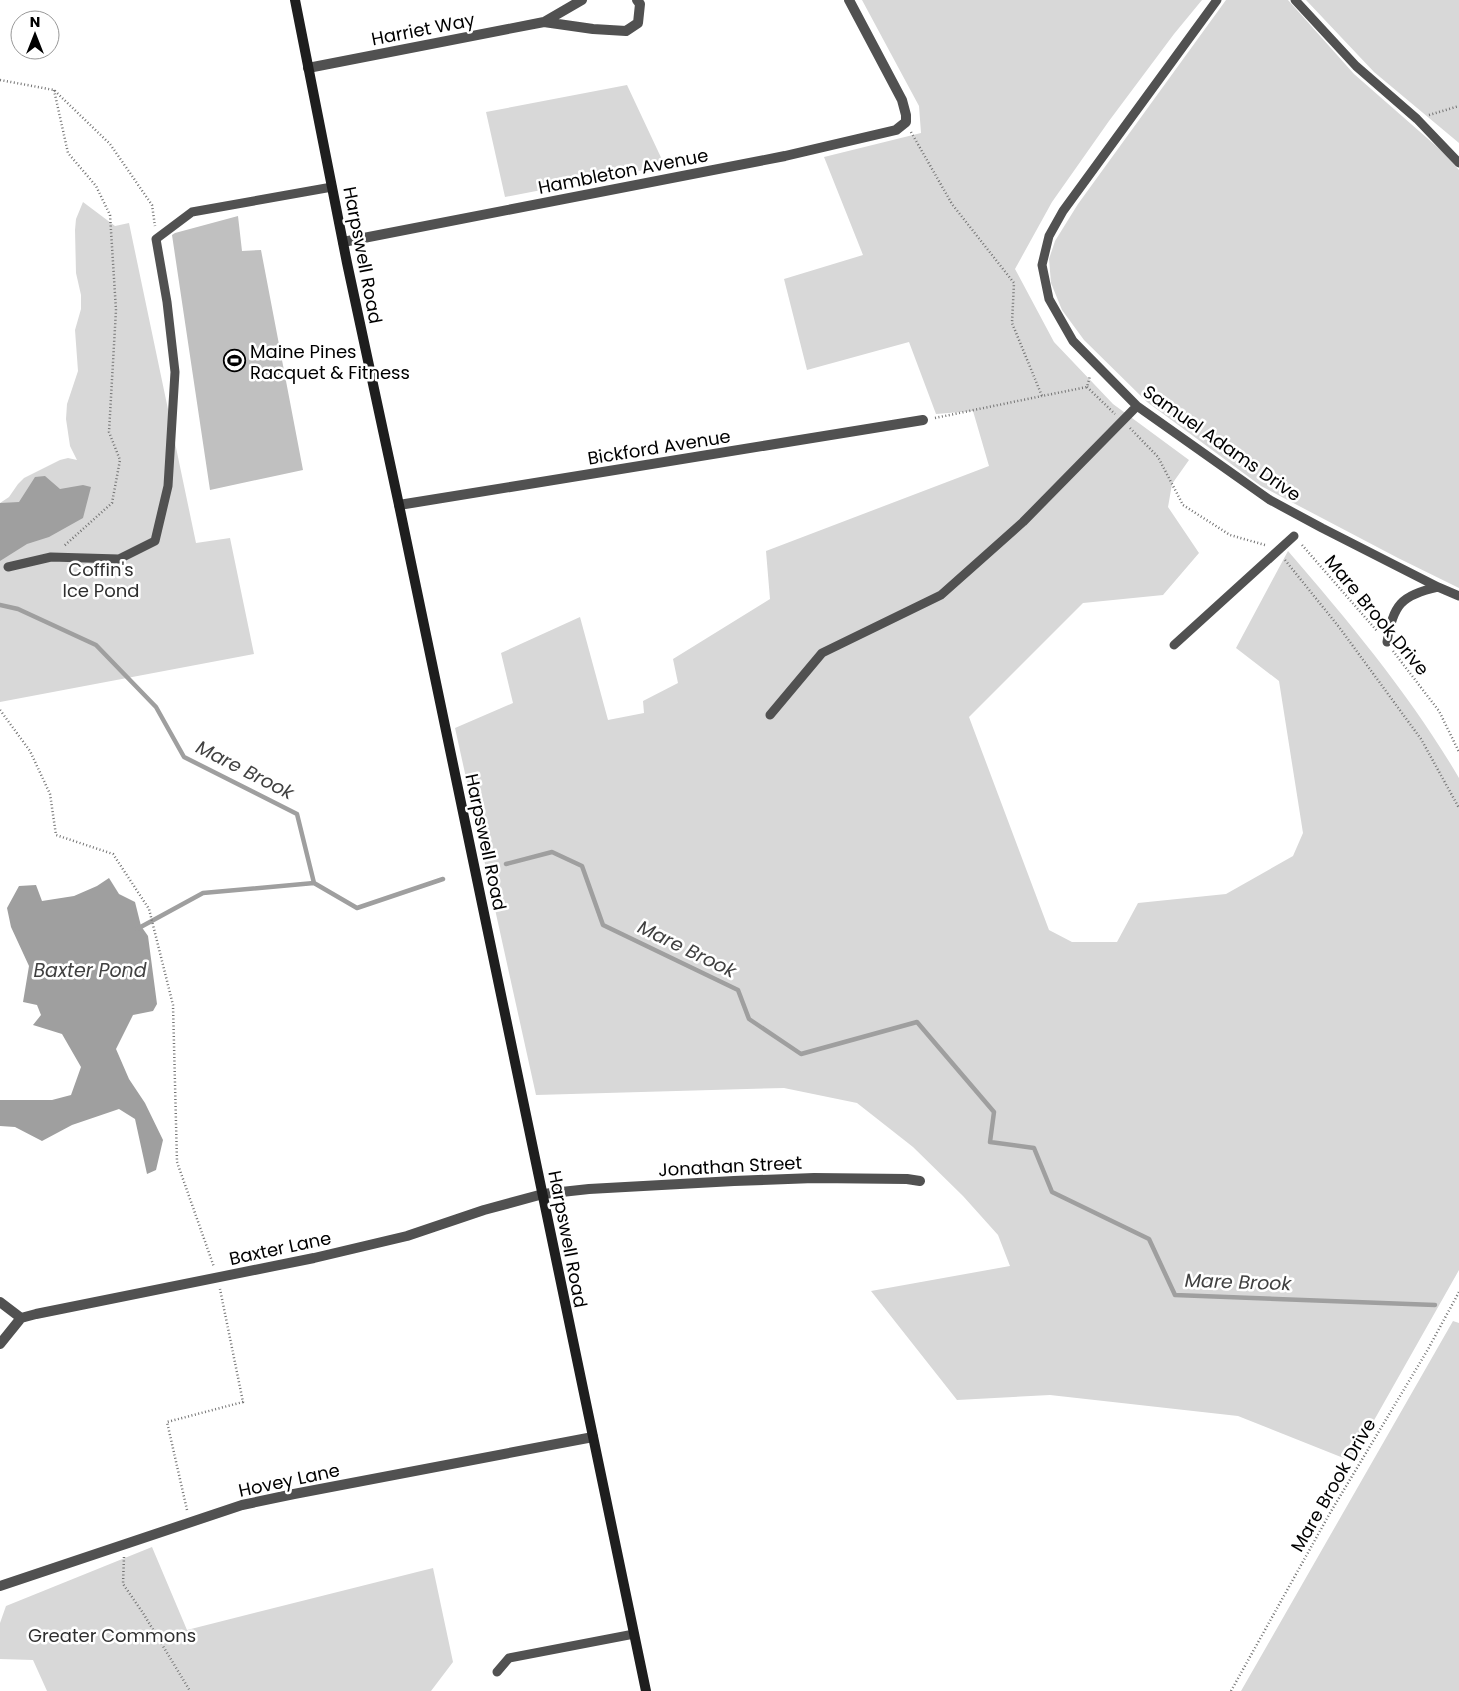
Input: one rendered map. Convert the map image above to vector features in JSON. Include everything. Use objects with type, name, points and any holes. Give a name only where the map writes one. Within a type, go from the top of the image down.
[{"type":"main road","name":"Harpswell Road","points":[[295,0],[343,242],[646,1691]]},
{"type":"street","name":"Harriet Way","points":[[308,68],[544,22],[582,0]]},
{"type":"street","name":"Harriet Way","points":[[544,22],[593,29],[626,31],[638,23],[640,4],[637,0]]},
{"type":"street","points":[[849,0],[902,100],[906,122]]},
{"type":"street","name":"Hambleton Avenue","points":[[343,242],[785,156],[896,130],[906,122]]},
{"type":"street","name":"Bickford Avenue","points":[[399,505],[923,420]]},
{"type":"street","name":"Jonathan Street","points":[[543,1194],[588,1189],[797,1178],[907,1179],[920,1181]]},
{"type":"street","name":"Baxter Lane","points":[[21,1318],[314,1258],[407,1236],[484,1210],[543,1194]]},
{"type":"street","points":[[0,1302],[21,1318],[0,1344]]},
{"type":"street","name":"Hovey Lane","points":[[0,1586],[242,1505],[593,1437]]},
{"type":"lane","name":"Samuel Adams Drive","points":[[1217,0],[1063,211],[1049,236],[1042,265],[1048,299],[1073,341],[1137,406],[1270,500],[1459,596]]},
{"type":"lane","points":[[1295,0],[1356,66],[1418,119],[1459,164]]},
{"type":"lane","points":[[8,567],[51,557],[119,559],[155,541],[168,486],[175,372],[167,302],[156,239],[192,212],[332,186]]},
{"type":"lane","points":[[770,715],[822,653],[941,595],[1023,522],[1137,406]]},
{"type":"lane","points":[[1174,645],[1294,536]]},
{"type":"lane","points":[[1387,642],[1391,620],[1402,602],[1418,592],[1438,587]]},
{"type":"lane","points":[[497,1672],[509,1658],[634,1634]]},
{"type":"path","points":[[0,80],[54,90],[110,144],[152,205],[156,239]]},
{"type":"path","points":[[51,557],[112,503],[120,460],[109,432],[116,310],[110,215],[96,186],[68,153],[54,90]]},
{"type":"path","points":[[1418,119],[1459,106]]},
{"type":"path","points":[[906,122],[952,204],[1014,283],[1012,323],[1042,396]]},
{"type":"path","points":[[1087,387],[1094,362]]},
{"type":"path","points":[[923,420],[1087,387]]},
{"type":"path","points":[[1087,387],[1158,458],[1184,504],[1230,536],[1278,550],[1339,627],[1421,738],[1459,808]]},
{"type":"path","name":"Mare Brook Drive","points":[[1294,536],[1387,642],[1439,711],[1459,752]]},
{"type":"path","points":[[0,710],[30,751],[50,794],[56,835],[113,854],[149,910],[173,1005],[177,1162],[218,1277],[243,1402],[167,1422],[190,1522]]},
{"type":"path","name":"Mare Brook Drive","points":[[1231,1691],[1330,1513],[1427,1351],[1459,1292]]},
{"type":"path","points":[[124,1544],[123,1584],[143,1613],[190,1691]]},
{"type":"green space","points":[[862,0],[1202,0],[1109,121],[1052,202],[1015,269],[1054,342],[1113,404],[1189,460],[1172,484],[1168,507],[1199,553],[1163,595],[1083,603],[969,717],[1049,930],[1072,942],[1117,942],[1138,903],[1226,894],[1293,856],[1303,833],[1279,681],[1236,648],[1288,551],[1379,661],[1421,718],[1459,778],[1459,1270],[1351,1461],[1238,1416],[1050,1395],[957,1400],[871,1291],[1010,1266],[998,1235],[963,1196],[913,1147],[857,1103],[784,1088],[536,1095],[455,728],[513,703],[501,653],[580,617],[608,720],[644,713],[643,701],[678,683],[673,659],[770,599],[766,551],[989,466],[973,411],[936,414],[909,342],[807,370],[784,279],[863,255],[824,157],[921,133],[919,106]]},
{"type":"green space","points":[[1226,0],[1288,0],[1354,74],[1443,152],[1459,170],[1459,588],[1261,486],[1147,402],[1084,340],[1062,310],[1051,283],[1049,259],[1055,241],[1078,204]]},
{"type":"green space","points":[[1306,0],[1459,0],[1459,143],[1374,72]]},
{"type":"green space","points":[[627,85],[665,166],[505,197],[486,112]]},
{"type":"green space","name":"Coffin's Ice Pond","points":[[83,202],[115,226],[129,223],[196,543],[230,538],[254,654],[0,702],[0,503],[9,497],[24,478],[60,460],[68,458],[77,460],[70,446],[66,419],[67,404],[78,371],[75,330],[81,309],[81,295],[76,273],[75,230],[76,219]]},
{"type":"green space","points":[[1453,1321],[1459,1323],[1459,1691],[1241,1691]]},
{"type":"green space","name":"Greater Commons","points":[[152,1547],[187,1630],[433,1568],[453,1662],[431,1691],[47,1691],[33,1660],[0,1659],[0,1623],[6,1606]]},
{"type":"water","name":"Coffin's Ice Pond","points":[[45,476],[60,489],[83,485],[91,487],[83,518],[49,537],[27,544],[0,561],[0,503],[19,502],[35,477]]},
{"type":"water","name":"Baxter Pond","points":[[109,878],[119,894],[135,902],[141,926],[148,936],[157,1004],[153,1011],[133,1015],[116,1049],[129,1079],[145,1103],[163,1140],[156,1170],[147,1174],[135,1119],[119,1109],[72,1125],[42,1141],[15,1127],[0,1126],[0,1100],[52,1100],[71,1095],[81,1067],[62,1034],[33,1025],[41,1015],[37,1005],[23,1002],[29,966],[11,927],[7,908],[19,886],[36,885],[42,901],[74,896],[97,886]]},
{"type":"building","points":[[238,216],[242,251],[261,250],[303,470],[210,490],[172,235]]},
{"type":"waterway","name":"Mare Brook","points":[[0,605],[18,609],[96,645],[156,707],[184,757],[297,814],[314,883],[357,908],[443,879]]},
{"type":"waterway","name":"Mare Brook","points":[[506,864],[552,852],[582,866],[603,925],[738,990],[749,1019],[801,1054],[917,1022],[994,1112],[990,1142],[1034,1148],[1052,1192],[1149,1239],[1175,1295],[1435,1305]]},
{"type":"waterway","points":[[137,929],[203,893],[314,883]]},
{"type":"place","name":"Maine Pines Racquet & Fitness","points":[[234,361]]}]
